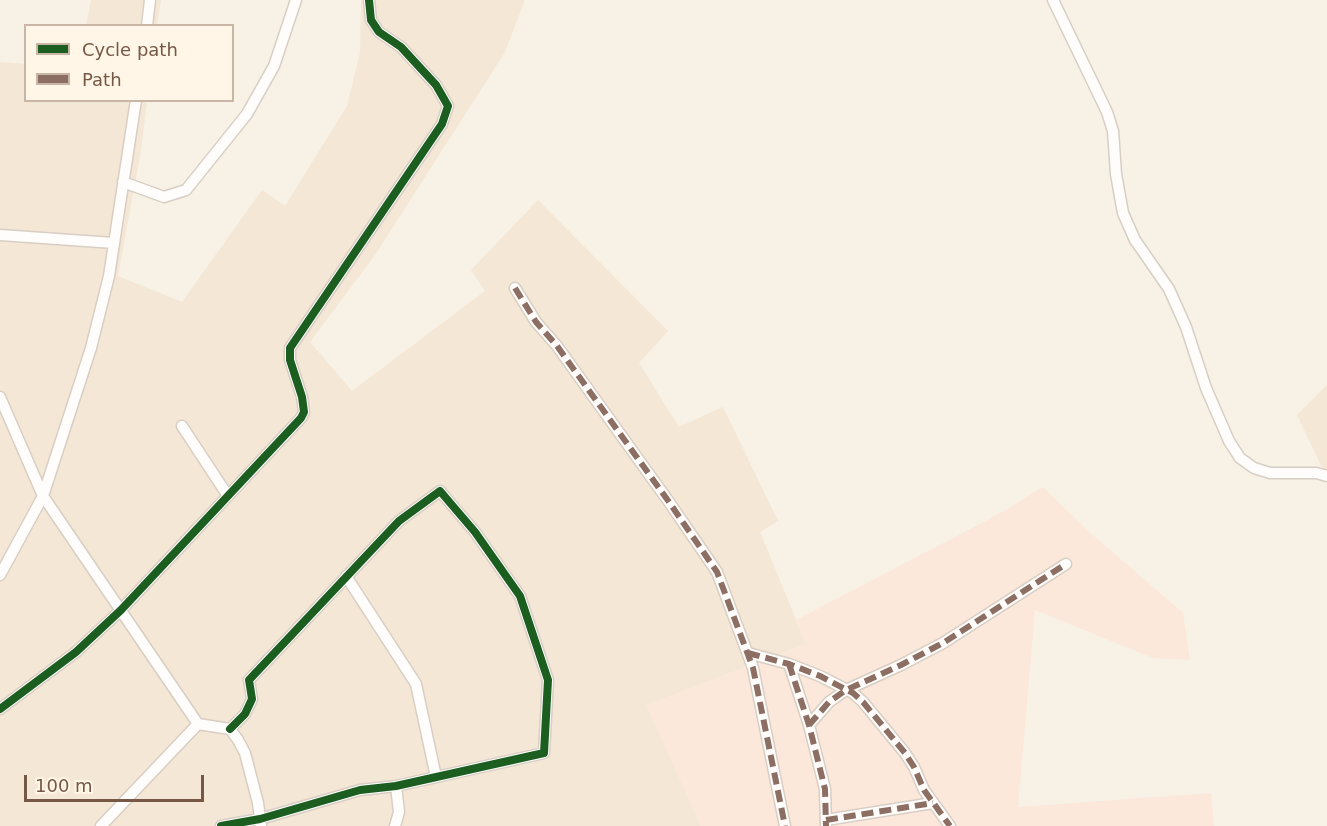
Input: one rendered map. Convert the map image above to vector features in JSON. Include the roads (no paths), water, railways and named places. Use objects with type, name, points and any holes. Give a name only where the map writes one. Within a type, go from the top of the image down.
[{"type":"street","points":[[147,24],[150,0]]},
{"type":"street","points":[[123,182],[164,197],[186,190],[247,114],[274,66],[296,0]]},
{"type":"street","points":[[0,709],[76,652],[121,610],[301,418],[304,412],[302,397],[290,360],[290,348],[442,124],[448,106],[436,86],[401,47],[379,32],[370,20],[369,0]]},
{"type":"street","points":[[1053,0],[1107,112],[1113,131],[1116,174],[1124,213],[1135,240],[1169,289],[1186,327],[1206,388],[1229,441],[1240,458],[1254,468],[1270,473],[1316,473],[1327,476]]},
{"type":"street","points":[[0,575],[43,496],[92,348],[109,276],[136,102]]},
{"type":"street","points":[[0,235],[114,243]]},
{"type":"street","points":[[515,288],[536,321],[557,346],[643,465],[717,572],[753,668],[785,826]]},
{"type":"street","points":[[0,397],[43,496],[198,724],[230,729],[245,753],[258,803],[260,822]]},
{"type":"street","points":[[182,426],[228,496]]},
{"type":"street","points":[[221,826],[260,822],[296,807],[360,790],[396,786],[544,753],[548,680],[520,596],[475,532],[440,491],[399,520],[249,680],[252,699],[245,714],[230,729]]},
{"type":"street","points":[[808,725],[829,702],[846,690],[943,643],[1066,564]]},
{"type":"street","points":[[346,576],[416,684],[436,777]]},
{"type":"street","points":[[748,653],[820,675],[863,702],[905,753],[933,803],[950,826]]},
{"type":"street","points":[[789,664],[825,789],[826,823],[933,803]]},
{"type":"street","points":[[101,826],[198,724]]},
{"type":"street","points":[[395,826],[399,812],[396,786]]}]
